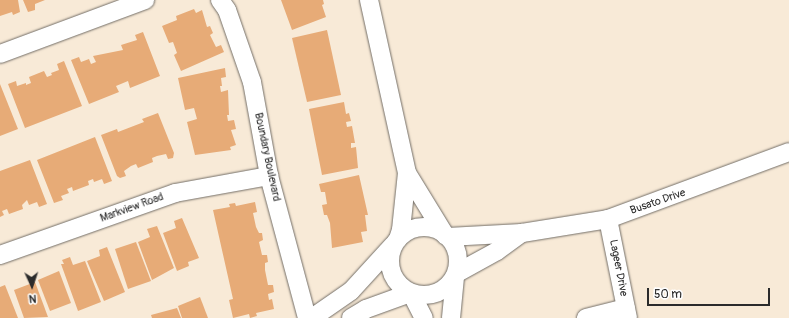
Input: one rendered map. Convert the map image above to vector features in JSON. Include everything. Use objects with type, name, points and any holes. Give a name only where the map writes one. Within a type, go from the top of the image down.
[{"type":"street","points":[[0,54],[145,0]]},
{"type":"street","name":"Boundary Boulevard","points":[[220,0],[227,10],[252,82],[269,176],[307,318]]},
{"type":"street","points":[[369,0],[407,173],[401,230],[390,255],[393,278],[410,293],[424,318]]},
{"type":"street","name":"Busato Drive","points":[[447,236],[522,233],[608,219],[789,152]]},
{"type":"street","points":[[407,173],[457,251],[451,318]]},
{"type":"street","name":"Markview Road","points":[[0,256],[175,193],[269,176]]},
{"type":"street","name":"Lageer Drive","points":[[608,219],[627,313]]},
{"type":"street","points":[[312,318],[351,291],[396,242],[410,230],[422,227],[433,228],[447,236]]},
{"type":"street","name":"Busato Drive","points":[[456,275],[497,251],[522,233]]},
{"type":"street","points":[[352,318],[366,309],[410,293],[432,295],[443,291],[456,275]]},
{"type":"street","points":[[586,318],[627,313]]},
{"type":"building","points":[[0,0],[18,0],[20,12],[13,15],[12,12],[0,16]]},
{"type":"building","points":[[23,0],[45,0],[35,4],[35,10],[28,12]]},
{"type":"building","points":[[281,0],[323,0],[324,4],[322,5],[326,17],[292,30]]},
{"type":"building","points":[[194,9],[196,13],[202,10],[207,27],[210,26],[213,33],[210,35],[216,47],[221,45],[224,52],[181,71],[174,55],[177,53],[173,42],[169,43],[162,26],[177,20],[176,16]]},
{"type":"building","points":[[327,30],[341,95],[307,102],[292,38]]},
{"type":"building","points":[[143,32],[160,76],[130,88],[128,81],[116,86],[119,92],[89,104],[71,60],[79,57],[81,62],[89,59],[91,64],[96,62],[93,56],[123,50],[121,45],[137,40],[135,35]]},
{"type":"building","points":[[64,61],[82,106],[25,128],[8,84],[16,81],[17,86],[26,83],[26,85],[31,83],[29,77],[44,71],[47,77],[52,75],[51,73],[59,70],[57,64]]},
{"type":"building","points":[[225,68],[226,77],[221,78],[222,86],[220,86],[221,92],[228,90],[229,115],[227,115],[228,121],[234,120],[236,129],[231,130],[236,145],[230,147],[231,150],[195,155],[187,122],[197,119],[194,108],[185,110],[178,78]]},
{"type":"building","points":[[0,84],[18,129],[0,136]]},
{"type":"building","points":[[344,102],[346,114],[349,113],[351,121],[346,122],[347,127],[352,126],[355,143],[351,143],[351,148],[356,147],[358,168],[322,175],[309,109]]},
{"type":"building","points":[[158,113],[174,153],[173,158],[168,159],[166,154],[157,156],[152,158],[153,162],[138,168],[136,164],[131,166],[124,171],[126,176],[120,178],[117,176],[101,135],[117,129],[118,132],[144,122],[142,119]]},
{"type":"building","points":[[95,137],[112,181],[104,184],[102,179],[94,182],[93,179],[88,181],[89,185],[73,191],[72,187],[67,189],[69,193],[61,196],[63,200],[54,203],[37,160]]},
{"type":"building","points":[[30,160],[47,204],[39,207],[37,202],[29,205],[27,200],[22,205],[23,209],[9,214],[7,209],[2,211],[4,215],[0,217],[0,171]]},
{"type":"building","points":[[359,175],[368,215],[365,215],[367,231],[361,232],[363,242],[332,248],[330,223],[327,215],[324,215],[322,205],[327,204],[325,192],[321,192],[319,184]]},
{"type":"building","points":[[255,202],[257,212],[253,213],[256,227],[259,233],[262,233],[263,240],[259,242],[262,255],[267,255],[268,262],[265,263],[265,270],[268,285],[273,285],[274,292],[268,294],[269,300],[272,299],[274,309],[256,313],[257,316],[250,318],[249,314],[233,318],[229,300],[233,299],[213,210],[230,207],[229,204],[235,203],[236,206]]},
{"type":"building","points":[[182,218],[199,258],[188,262],[189,266],[177,271],[163,233],[176,228],[174,221]]},
{"type":"building","points":[[157,226],[174,268],[152,280],[138,242],[150,237],[147,229]]},
{"type":"building","points":[[136,242],[151,281],[128,289],[115,249]]},
{"type":"building","points":[[107,247],[125,292],[104,301],[87,261],[100,256],[99,250]]},
{"type":"building","points":[[70,257],[73,265],[85,261],[101,302],[78,311],[61,264],[64,264],[62,260]]},
{"type":"building","points":[[59,271],[71,303],[50,311],[38,280]]},
{"type":"building","points":[[35,282],[48,317],[24,318],[14,290]]},
{"type":"building","points":[[5,285],[18,318],[0,318],[0,287]]},
{"type":"building","points":[[200,297],[208,318],[182,318],[178,306]]},
{"type":"building","points":[[177,308],[181,318],[152,318],[151,315]]}]
